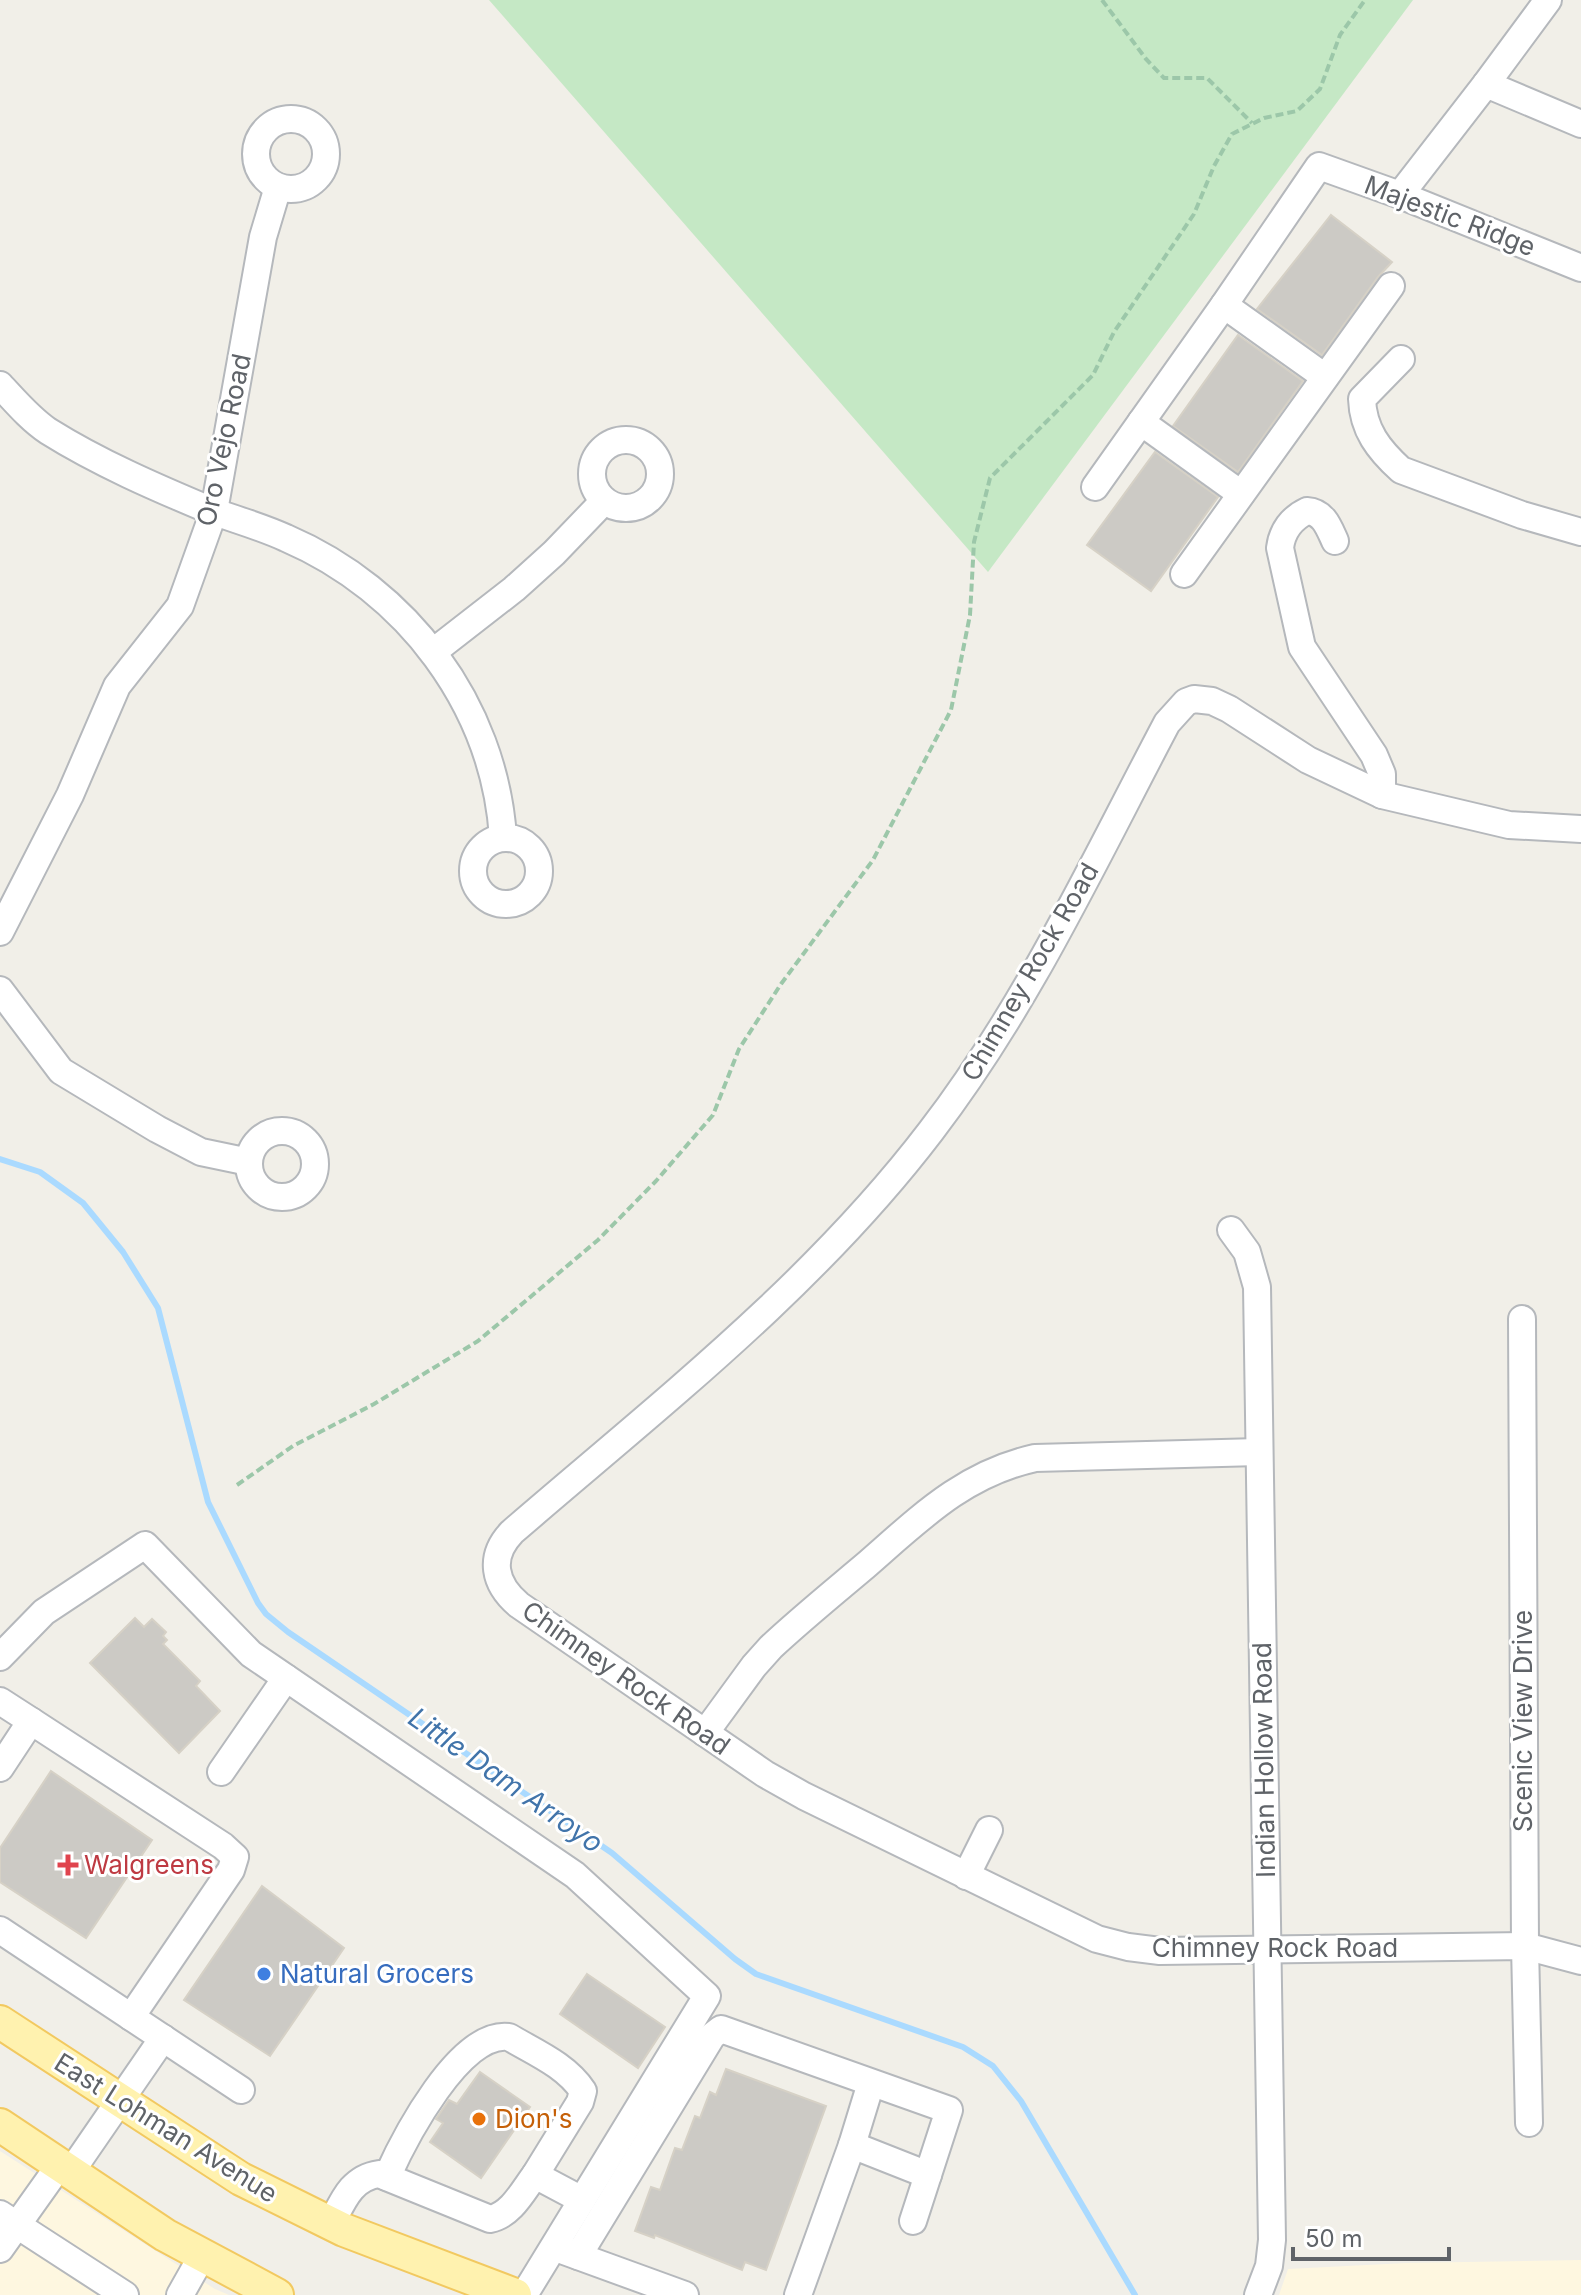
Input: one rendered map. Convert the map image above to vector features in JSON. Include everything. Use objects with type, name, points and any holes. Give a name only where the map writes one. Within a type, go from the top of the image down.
[{"type":"main road","name":"East Lohman Avenue","points":[[0,2022],[241,2179],[331,2224],[515,2295]]},
{"type":"main road","points":[[0,2125],[202,2256],[277,2295]]},
{"type":"street","points":[[1400,195],[1548,0]]},
{"type":"street","points":[[1486,84],[1581,124]]},
{"type":"street","name":"Majestic Ridge","points":[[1224,305],[1319,166],[1581,268]]},
{"type":"street","name":"Oro Vejo Road","points":[[0,932],[70,795],[117,686],[180,606],[214,511],[263,237],[278,187]]},
{"type":"street","points":[[1184,574],[1391,286]]},
{"type":"street","points":[[1095,487],[1224,305],[1325,377]]},
{"type":"street","points":[[1401,359],[1362,399],[1370,434],[1386,456],[1401,470],[1522,515],[1581,532]]},
{"type":"street","points":[[0,385],[47,430],[125,473],[285,538],[339,566],[389,605],[433,652],[461,694],[484,745],[497,789],[503,837]]},
{"type":"street","points":[[1141,422],[1241,494]]},
{"type":"street","points":[[433,652],[514,589],[604,501]]},
{"type":"street","points":[[1335,541],[1319,514],[1307,511],[1289,525],[1280,548],[1302,647],[1374,755],[1382,774],[1382,795],[1509,825],[1581,829]]},
{"type":"street","name":"Chimney Rock Road","points":[[1382,795],[1308,760],[1221,704],[1194,699],[1179,708],[1167,723],[1003,1027],[964,1086],[899,1172],[846,1233],[761,1317],[512,1532],[501,1545],[496,1560],[497,1577],[512,1599],[705,1733],[804,1796],[1074,1929],[1112,1943],[1160,1951],[1525,1946],[1581,1961]]},
{"type":"street","points":[[0,990],[61,1071],[201,1152],[249,1162]]},
{"type":"street","name":"Indian Hollow Road","points":[[1231,1230],[1247,1252],[1256,1276],[1272,2240],[1264,2293]]},
{"type":"street","name":"Scenic View Drive","points":[[1522,1319],[1525,1946],[1529,2123]]},
{"type":"street","points":[[705,1733],[771,1647],[931,1508],[975,1478],[1005,1466],[1050,1457],[1259,1452]]},
{"type":"street","points":[[0,1657],[44,1612],[145,1545],[251,1654],[575,1875],[707,1996],[582,2200],[566,2252]]},
{"type":"street","points":[[221,1772],[286,1678]]},
{"type":"street","points":[[0,1701],[223,1846],[235,1857],[231,1870],[131,2017]]},
{"type":"street","points":[[0,1768],[31,1721]]},
{"type":"street","points":[[966,1876],[989,1830]]},
{"type":"street","points":[[0,1930],[241,2090]]},
{"type":"street","points":[[524,2295],[566,2252],[712,2036],[721,2029],[949,2110],[913,2221]]},
{"type":"street","points":[[331,2224],[350,2188],[357,2181],[379,2174],[490,2219],[500,2217],[535,2175],[580,2102],[583,2091],[575,2078],[562,2069],[509,2037],[499,2036],[473,2048],[456,2064],[405,2142],[387,2177]]},
{"type":"street","points":[[0,2249],[9,2220],[64,2169],[120,2102],[163,2038]]},
{"type":"street","points":[[798,2295],[871,2083]]},
{"type":"street","points":[[852,2145],[928,2175]]},
{"type":"street","points":[[535,2175],[582,2200]]},
{"type":"street","points":[[9,2220],[127,2294]]},
{"type":"street","points":[[566,2252],[685,2295]]},
{"type":"street","points":[[180,2295],[202,2256]]},
{"type":"path","points":[[1102,0],[1164,78],[1207,78],[1252,124]]},
{"type":"path","points":[[237,1485],[293,1446],[374,1404],[478,1341],[598,1240],[656,1181],[713,1115],[739,1049],[781,984],[873,860],[951,710],[970,615],[974,542],[990,478],[1093,375],[1114,332],[1194,214],[1214,166],[1232,134],[1264,118],[1297,111],[1320,89],[1340,35],[1365,0]]},
{"type":"shaded area","points":[[0,2151],[215,2289],[229,2295],[0,2295]]},
{"type":"shaded area","points":[[1581,2260],[1581,2295],[1279,2295],[1288,2269]]},
{"type":"green space","points":[[489,0],[1413,0],[988,572]]},
{"type":"building","points":[[1331,215],[1392,262],[1322,355],[1257,309]]},
{"type":"building","points":[[1238,335],[1303,381],[1238,472],[1173,426]]},
{"type":"building","points":[[1155,452],[1218,497],[1151,591],[1087,545]]},
{"type":"building","points":[[135,1618],[144,1627],[152,1619],[166,1632],[163,1636],[167,1640],[163,1644],[200,1681],[196,1686],[220,1711],[179,1753],[90,1663]]},
{"type":"building","name":"Walgreens","points":[[51,1771],[152,1840],[86,1938],[0,1882],[0,1848]]},
{"type":"building","name":"Natural Grocers","points":[[262,1886],[344,1948],[270,2056],[184,2000]]},
{"type":"building","points":[[587,1974],[665,2027],[638,2068],[560,2014]]},
{"type":"building","points":[[726,2069],[826,2106],[766,2270],[745,2262],[742,2270],[655,2235],[654,2238],[635,2231],[651,2187],[660,2190],[675,2148],[682,2150],[695,2116],[700,2118],[710,2092],[716,2095]]},
{"type":"building","name":"Dion's","points":[[480,2072],[530,2107],[481,2178],[430,2142],[443,2123],[436,2119],[449,2100],[457,2104]]},
{"type":"waterway","name":"Little Dam Arroyo","points":[[0,1159],[40,1172],[83,1203],[123,1252],[158,1308],[208,1502],[266,1614],[612,1853],[756,1974],[963,2047],[993,2066],[1021,2101],[1135,2295]]},
{"type":"place","name":"Walgreens","points":[[68,1865]]},
{"type":"place","name":"Natural Grocers","points":[[264,1974]]},
{"type":"place","name":"Dion's","points":[[479,2119]]}]
